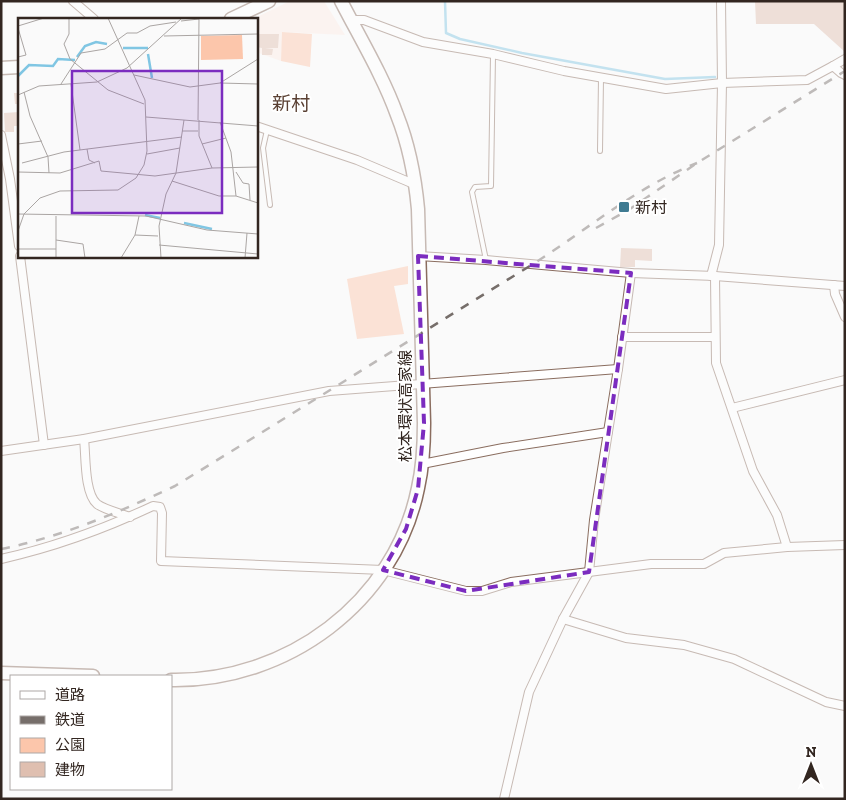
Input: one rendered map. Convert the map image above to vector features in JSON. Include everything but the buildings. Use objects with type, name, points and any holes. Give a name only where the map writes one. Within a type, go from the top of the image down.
[{"type":"main road","points":[[233,18],[269,1]]},
{"type":"main road","name":"松本環状高家線","points":[[172,680],[202,679],[238,673],[266,664],[310,641],[343,617],[358,603],[383,570],[406,528],[418,489],[424,448],[416,185],[398,116],[341,1]]},
{"type":"main road","points":[[1,68],[18,67]]},
{"type":"main road","points":[[1,673],[62,675]]},
{"type":"street","points":[[73,1],[93,18]]},
{"type":"street","points":[[721,1],[722,83],[719,245],[713,276],[716,363],[752,471],[777,515],[787,547]]},
{"type":"street","points":[[350,20],[364,20],[423,42],[493,54],[564,71],[666,89],[722,83],[807,80],[845,59]]},
{"type":"street","points":[[833,66],[845,75]]},
{"type":"street","points":[[258,127],[357,160],[416,185]]},
{"type":"street","points":[[1,135],[10,179],[18,239]]},
{"type":"street","points":[[418,256],[631,273],[713,276],[845,286]]},
{"type":"street","points":[[20,258],[44,445]]},
{"type":"street","points":[[504,799],[529,692],[589,572],[594,520],[631,273]]},
{"type":"street","points":[[834,285],[835,294],[845,317]]},
{"type":"street","points":[[622,338],[715,337]]},
{"type":"street","points":[[1,451],[84,439],[321,393],[618,369]]},
{"type":"street","points":[[732,408],[845,380]]},
{"type":"street","points":[[422,464],[503,448],[608,432]]},
{"type":"street","points":[[84,439],[88,484],[93,498],[97,504],[130,517]]},
{"type":"street","points":[[1,559],[34,552],[102,530],[153,506],[160,507],[161,561],[383,570],[466,591],[482,591],[511,582],[651,564],[704,564],[724,553],[787,547],[845,545]]},
{"type":"street","points":[[564,620],[626,638],[684,645],[734,659],[826,702],[845,706]]},
{"type":"lane","points":[[486,260],[472,192],[475,187],[492,186],[493,54]]},
{"type":"lane","points":[[600,150],[601,78]]},
{"type":"lane","points":[[267,130],[262,148],[270,205]]},
{"type":"highlighted area","points":[[418,256],[631,273],[589,572],[466,591],[383,570],[406,529],[418,489],[424,423]]},
{"type":"shaded area","points":[[290,1],[324,1],[345,35],[283,32],[281,61],[258,53],[258,18],[255,18]]},
{"type":"green space","points":[[282,32],[312,34],[310,67],[281,61]]},
{"type":"green space","points":[[408,266],[408,284],[394,286],[404,334],[357,339],[347,279]]},
{"type":"waterway","points":[[445,1],[446,33],[460,39],[522,53],[665,79],[715,77]]},
{"type":"railway","points":[[596,228],[630,209],[697,163],[845,71]]},
{"type":"railway","points":[[1,549],[68,531],[175,486],[533,264],[653,184],[697,163]]},
{"type":"place","name":"新村","points":[[624,207]]},
{"type":"district","name":"新村","points":[[291,103]]}]
